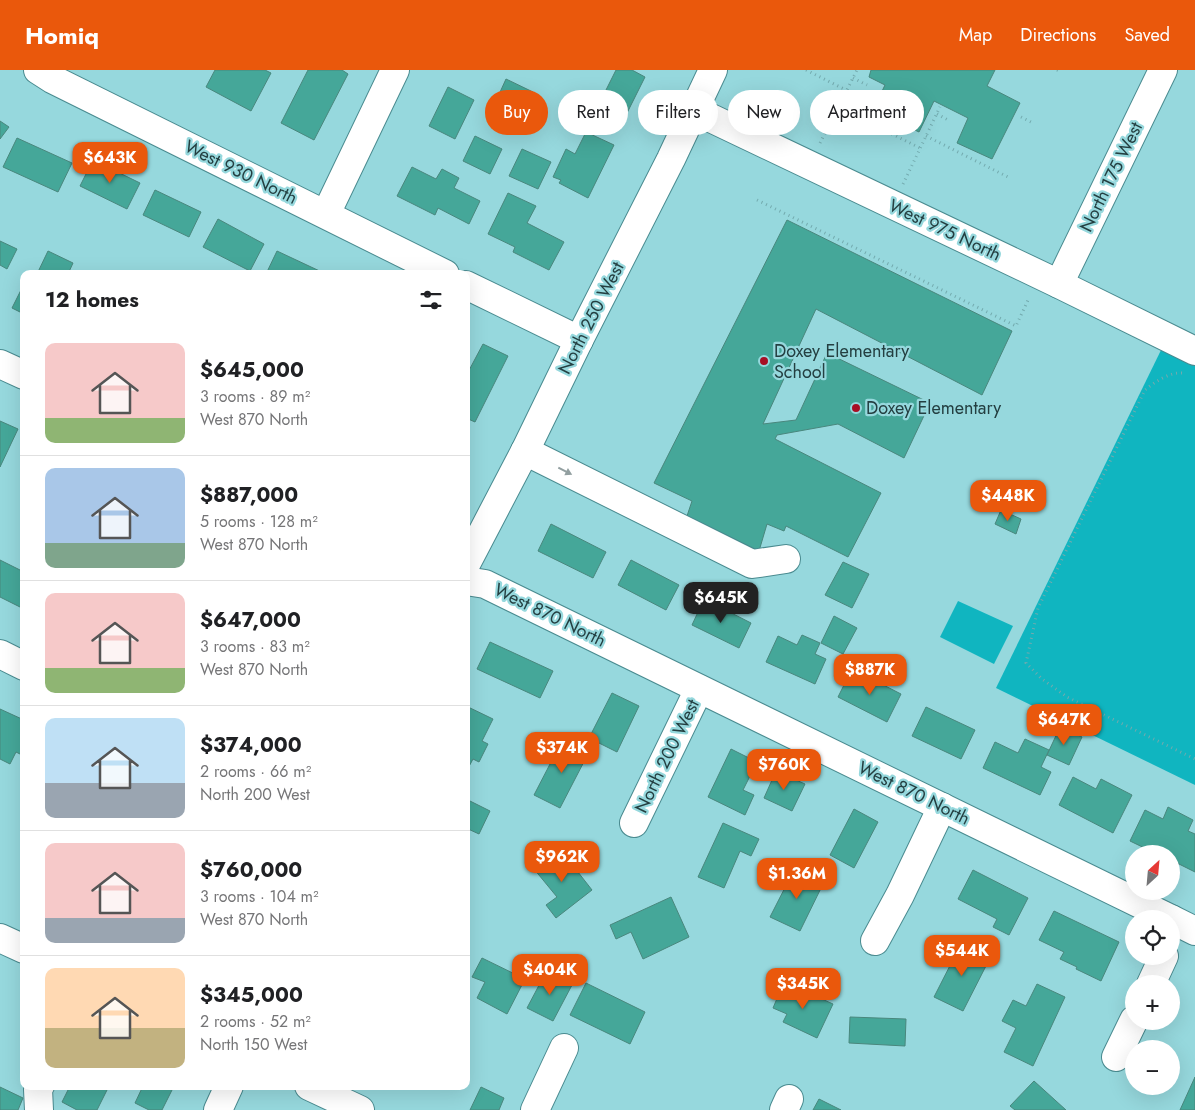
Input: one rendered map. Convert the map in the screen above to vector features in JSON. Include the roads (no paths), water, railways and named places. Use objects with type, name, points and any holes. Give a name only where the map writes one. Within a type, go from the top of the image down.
[{"type":"street","name":"West 930 North","points":[[38,70],[52,79],[437,270]]},
{"type":"street","points":[[326,214],[395,70]]},
{"type":"street","name":"North 250 West","points":[[704,90],[714,70]]},
{"type":"street","name":"North 175 West","points":[[1059,284],[1161,71]]},
{"type":"street","name":"West 975 North","points":[[718,121],[1059,284],[1191,362]]},
{"type":"street","name":"North 250 West","points":[[470,556],[525,451],[682,135]]},
{"type":"street","points":[[470,286],[579,340]]},
{"type":"street","points":[[0,364],[20,374]]},
{"type":"street","points":[[525,451],[752,564],[786,559]]},
{"type":"street","name":"West 870 North","points":[[470,582],[485,584],[942,807],[1145,910]]},
{"type":"street","points":[[0,654],[20,664]]},
{"type":"street","name":"North 200 West","points":[[634,822],[699,689]]},
{"type":"street","points":[[875,941],[900,895],[942,807]]},
{"type":"street","points":[[0,938],[20,947]]},
{"type":"street","points":[[1116,1057],[1129,1030]]},
{"type":"street","points":[[535,1110],[564,1048]]},
{"type":"street","points":[[38,1090],[39,1110]]},
{"type":"street","points":[[218,1110],[226,1090]]},
{"type":"street","points":[[318,1090],[360,1110]]},
{"type":"place","name":"Doxey Elementary School","points":[[764,361]]},
{"type":"place","name":"Doxey Elementary","points":[[856,408]]}]
